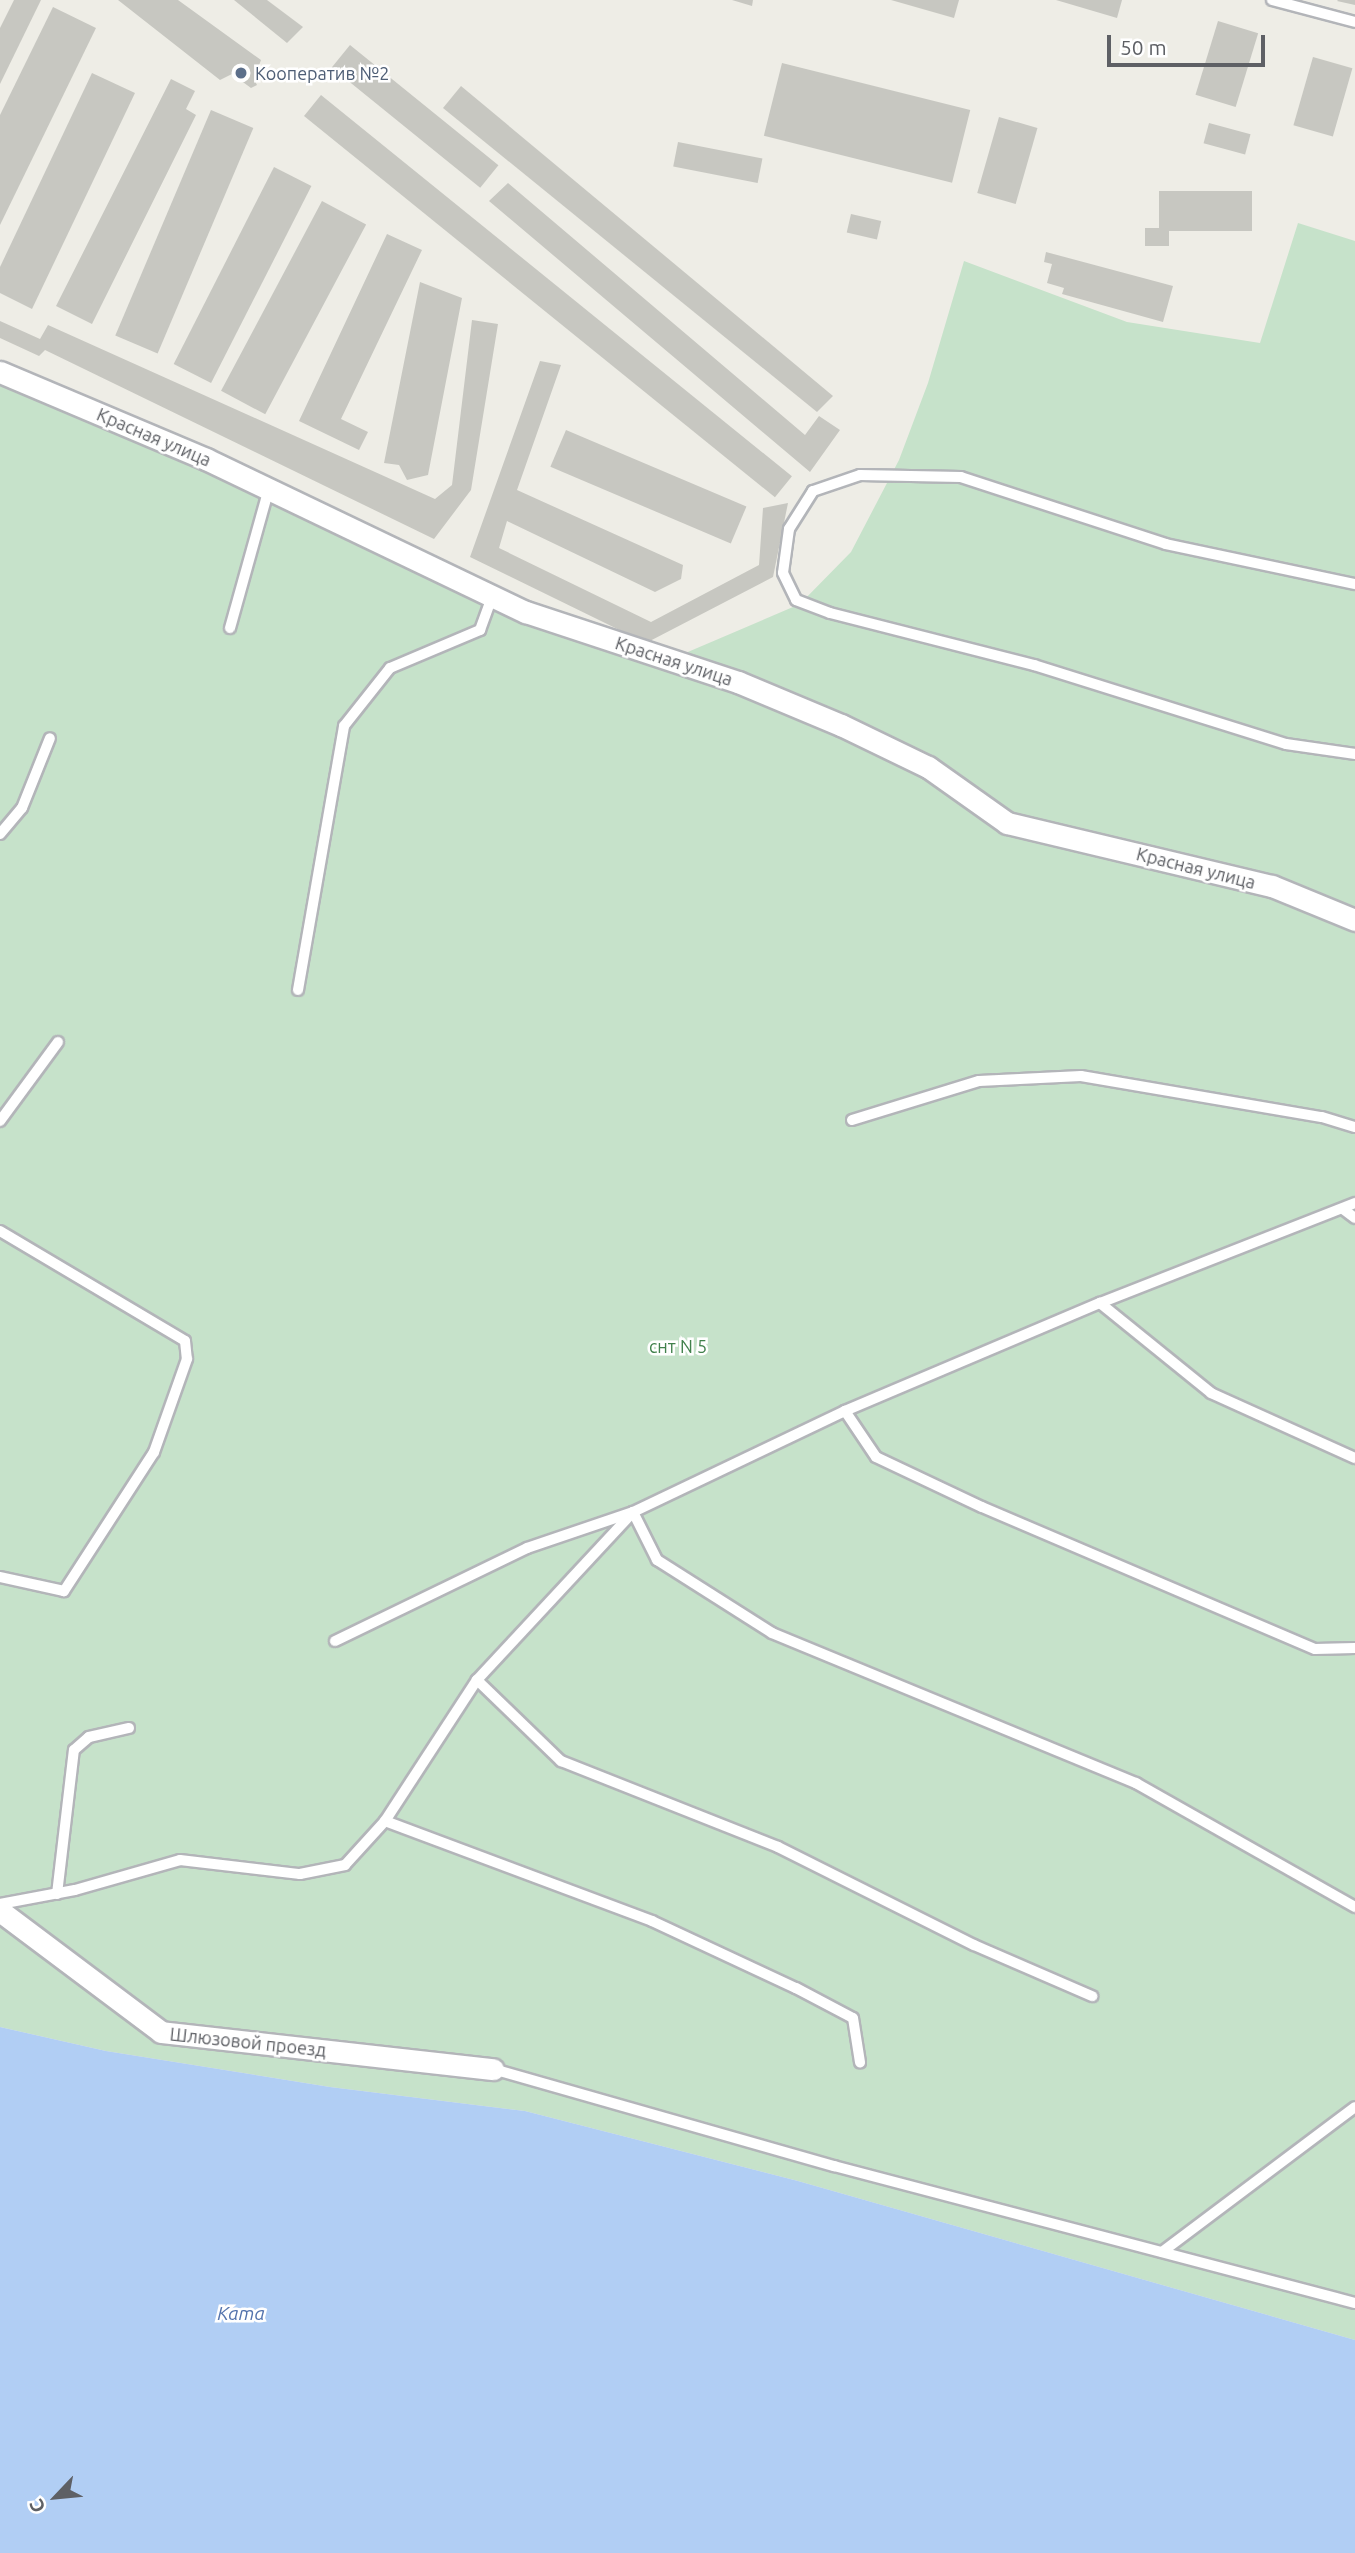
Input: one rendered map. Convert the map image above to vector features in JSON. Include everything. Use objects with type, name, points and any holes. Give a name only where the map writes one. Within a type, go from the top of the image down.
[{"type":"street","name":"Красная улица","points":[[0,372],[269,488],[494,594],[526,612],[738,682],[841,725],[928,767],[1007,823],[1272,886],[1355,919]]},
{"type":"street","name":"Шлюзовой проезд","points":[[0,1911],[161,2032],[493,2068]]},
{"type":"lane","points":[[1272,0],[1355,22]]},
{"type":"lane","points":[[1355,584],[1166,544],[961,477],[936,476],[860,475],[813,491],[789,529],[783,573],[796,600],[830,613],[1034,665],[1286,744],[1355,754]]},
{"type":"lane","points":[[230,628],[269,488]]},
{"type":"lane","points":[[298,990],[344,726],[390,668],[480,630],[494,594]]},
{"type":"lane","points":[[0,834],[22,808],[50,738]]},
{"type":"lane","points":[[0,1121],[58,1042]]},
{"type":"lane","points":[[852,1120],[979,1081],[1081,1076],[1322,1116],[1355,1127]]},
{"type":"lane","points":[[335,1641],[527,1548],[633,1512],[845,1411],[1100,1303],[1355,1203]]},
{"type":"lane","points":[[1343,1209],[1355,1218]]},
{"type":"lane","points":[[0,1231],[186,1341],[187,1359],[154,1452],[64,1591],[0,1577]]},
{"type":"lane","points":[[1100,1303],[1211,1392],[1355,1458]]},
{"type":"lane","points":[[845,1411],[876,1457],[970,1501],[1315,1649],[1355,1648]]},
{"type":"lane","points":[[0,1904],[57,1894],[180,1860],[312,1872],[345,1865],[385,1822],[477,1680],[633,1512]]},
{"type":"lane","points":[[633,1512],[657,1560],[772,1633],[1136,1783],[1355,1907]]},
{"type":"lane","points":[[477,1680],[561,1761],[778,1847],[974,1945],[1092,1996]]},
{"type":"lane","points":[[57,1894],[74,1750],[89,1737],[129,1728]]},
{"type":"lane","points":[[385,1822],[652,1922],[796,1988],[853,2018],[860,2062]]},
{"type":"lane","points":[[493,2068],[834,2166],[1355,2303]]},
{"type":"lane","points":[[1162,2252],[1355,2107]]},
{"type":"green space","name":"снт N 5","points":[[1298,223],[1355,241],[1355,2340],[798,2181],[525,2111],[330,2087],[106,2051],[0,2027],[0,380],[655,666],[800,604],[851,552],[899,460],[928,383],[964,261],[1127,322],[1260,343]]},
{"type":"water","name":"Kama","points":[[0,2027],[106,2051],[330,2087],[525,2111],[798,2181],[1355,2340],[1355,2553],[0,2553]]},
{"type":"building","points":[[14,0],[41,0],[0,84],[0,28]]},
{"type":"building","points":[[118,0],[178,0],[261,60],[254,79],[257,85],[251,88],[232,74],[220,80]]},
{"type":"building","points":[[234,0],[267,0],[303,27],[287,43]]},
{"type":"building","points":[[732,0],[753,0],[752,6]]},
{"type":"building","points":[[891,0],[959,0],[954,18]]},
{"type":"building","points":[[1056,0],[1122,0],[1117,18]]},
{"type":"building","points":[[1355,0],[1355,5],[1337,1]]},
{"type":"building","points":[[53,7],[96,28],[0,225],[0,115]]},
{"type":"building","points":[[1218,21],[1258,33],[1236,107],[1195,95]]},
{"type":"building","points":[[350,45],[498,165],[480,188],[332,68]]},
{"type":"building","points":[[1313,57],[1352,68],[1333,137],[1293,125]]},
{"type":"building","points":[[782,63],[970,110],[952,183],[764,136]]},
{"type":"building","points":[[92,73],[135,93],[32,309],[0,293],[0,267]]},
{"type":"building","points":[[171,79],[195,91],[186,109],[196,115],[92,324],[56,306]]},
{"type":"building","points":[[461,86],[833,396],[817,412],[443,108]]},
{"type":"building","points":[[321,95],[792,476],[775,497],[304,116]]},
{"type":"building","points":[[211,110],[253,128],[158,353],[115,336]]},
{"type":"building","points":[[999,117],[1037,128],[1016,204],[977,193]]},
{"type":"building","points":[[1209,123],[1251,134],[1245,154],[1204,143]]},
{"type":"building","points":[[678,142],[762,158],[758,183],[673,167]]},
{"type":"building","points":[[274,167],[311,186],[211,383],[174,364]]},
{"type":"building","points":[[508,183],[805,435],[819,416],[840,430],[810,472],[489,201]]},
{"type":"building","points":[[1159,191],[1252,191],[1252,231],[1169,231],[1169,246],[1145,246],[1145,228],[1159,228]]},
{"type":"building","points":[[322,201],[366,224],[265,414],[221,391]]},
{"type":"building","points":[[851,214],[881,221],[877,239],[847,233]]},
{"type":"building","points":[[387,234],[422,250],[341,419],[368,432],[359,450],[299,421]]},
{"type":"building","points":[[1046,252],[1173,286],[1163,322],[1062,294],[1064,288],[1047,283],[1052,264],[1044,262]]},
{"type":"building","points":[[420,282],[462,298],[428,475],[407,480],[399,465],[384,463]]},
{"type":"building","points":[[472,320],[498,324],[471,490],[434,539],[45,350],[39,356],[0,338],[0,321],[40,339],[48,325],[435,499],[452,485]]},
{"type":"building","points":[[540,361],[561,365],[517,490],[683,565],[681,579],[655,592],[507,521],[499,548],[651,622],[759,565],[763,508],[788,503],[773,577],[646,643],[470,557]]},
{"type":"building","points":[[566,430],[746,507],[731,543],[550,467]]},
{"type":"place","name":"Кооператив №2","points":[[241,73]]}]
